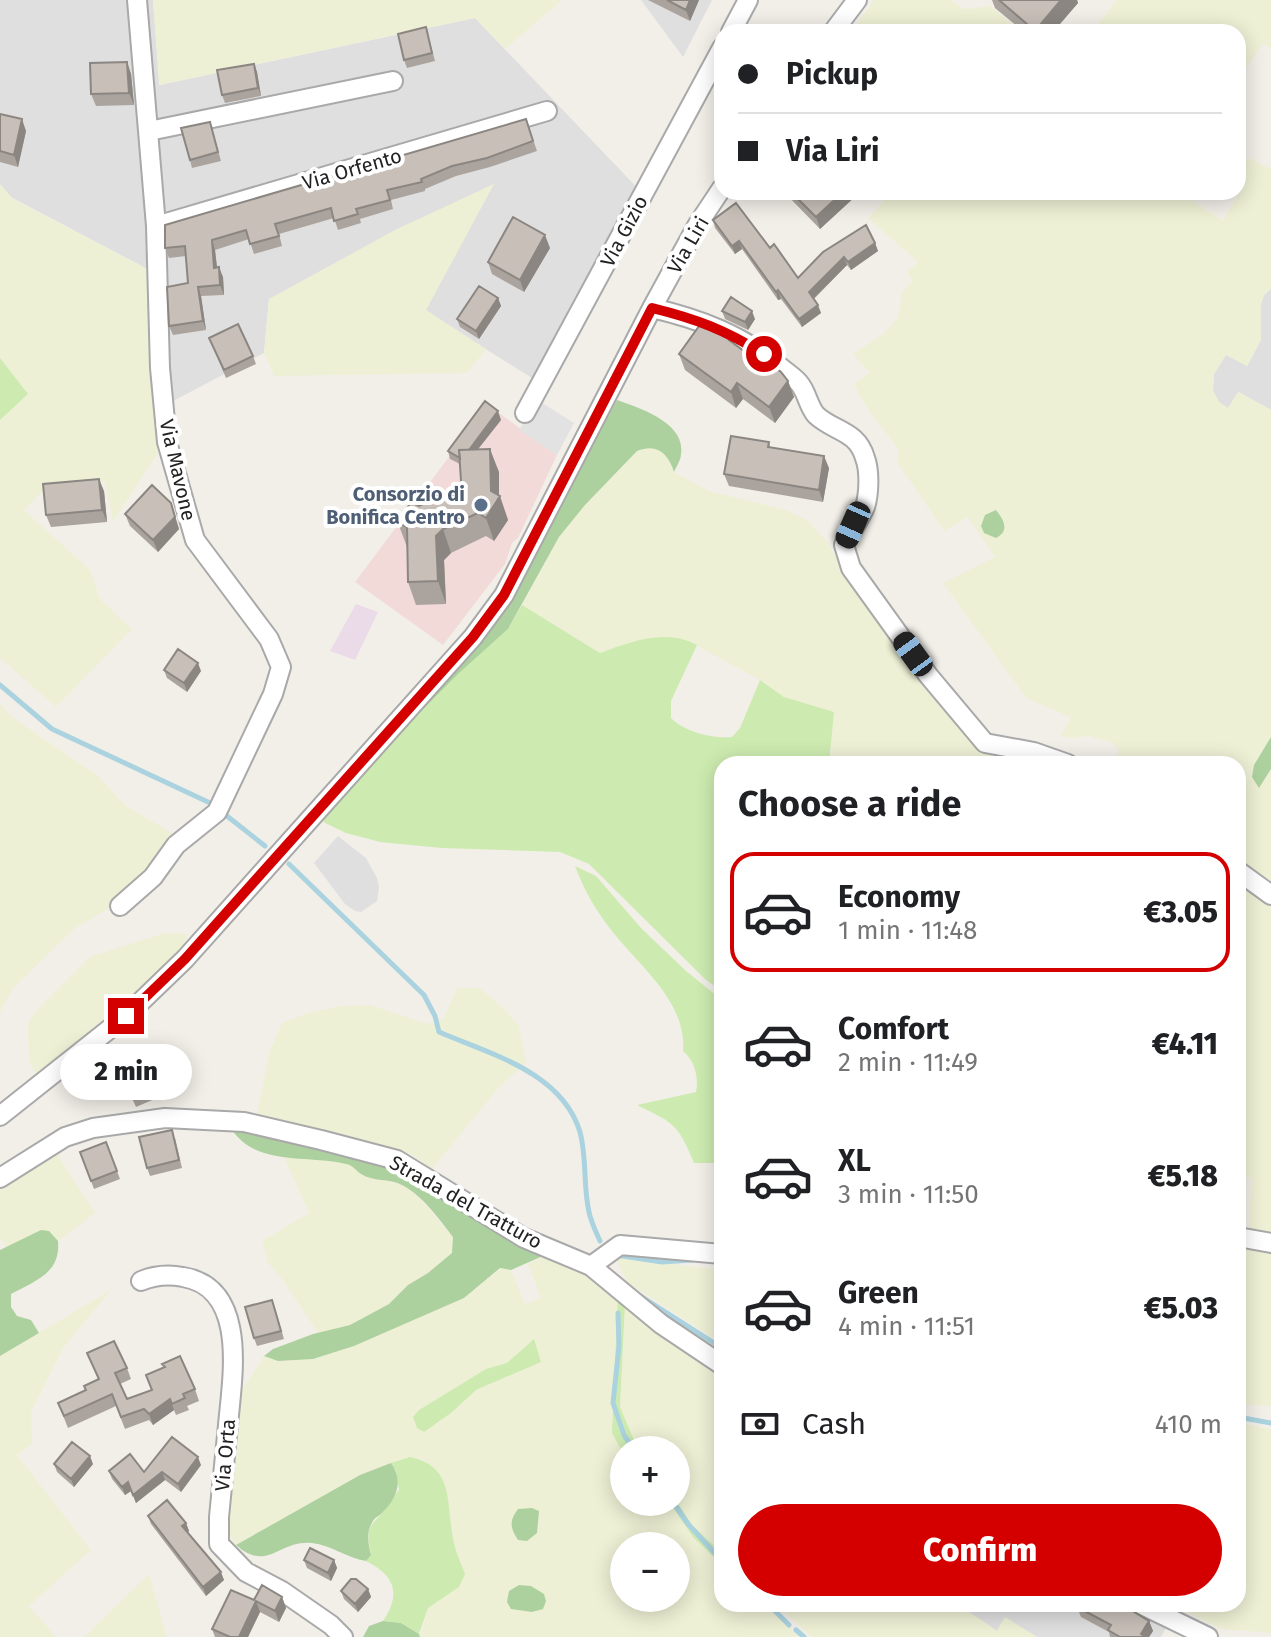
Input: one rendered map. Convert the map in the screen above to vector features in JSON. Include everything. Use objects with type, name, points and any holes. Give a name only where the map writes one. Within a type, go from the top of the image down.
[{"type":"street","name":"Via Mavone","points":[[120,906],[153,877],[176,845],[217,812],[273,694],[281,667],[269,639],[195,540],[167,442],[160,368],[156,226],[137,0]]},
{"type":"street","points":[[735,24],[748,0]]},
{"type":"street","points":[[839,24],[857,0]]},
{"type":"street","name":"Via Gizio","points":[[525,413],[714,63]]},
{"type":"street","points":[[149,131],[393,81]]},
{"type":"street","name":"Via Orfento","points":[[156,226],[547,111]]},
{"type":"street","name":"Via Liri","points":[[0,1116],[126,1016],[185,959],[473,637],[504,595],[652,308],[714,200]]},
{"type":"street","points":[[652,308],[726,331],[764,354],[799,383],[813,412],[830,426],[844,430],[856,442],[865,456],[868,471],[864,508],[844,545],[851,568],[928,675],[985,743],[1045,756]]},
{"type":"street","points":[[1246,877],[1271,895]]},
{"type":"street","name":"Strada del Tratturo","points":[[0,1178],[65,1137],[93,1128],[165,1118],[244,1122],[397,1160],[524,1238],[591,1266],[661,1324],[714,1360]]},
{"type":"street","points":[[1246,1238],[1271,1243]]},
{"type":"street","points":[[591,1266],[620,1245],[714,1253]]},
{"type":"street","name":"Via Orta","points":[[141,1281],[171,1275],[191,1278],[205,1285],[227,1315],[235,1350],[219,1544],[246,1572],[282,1591],[343,1637]]},
{"type":"street","points":[[1156,1612],[1208,1637]]},
{"type":"shaded area","points":[[0,0],[153,0],[160,85],[475,18],[646,197],[545,386],[425,311],[492,185],[269,299],[264,353],[160,408],[153,272],[7,195],[0,187]]},
{"type":"shaded area","points":[[641,0],[712,0],[683,57]]},
{"type":"shaded area","points":[[1271,289],[1271,410],[1239,392],[1228,408],[1219,402],[1213,391],[1214,374],[1226,354],[1247,366],[1261,340],[1261,304],[1264,295]]},
{"type":"shaded area","points":[[539,401],[574,423],[557,455],[519,430]]},
{"type":"shaded area","points":[[488,405],[557,455],[518,538],[512,543],[505,564],[443,645],[355,582]]},
{"type":"shaded area","points":[[356,604],[378,612],[355,660],[330,651]]},
{"type":"shaded area","points":[[338,836],[366,858],[377,878],[377,901],[361,912],[345,904],[314,863]]},
{"type":"shaded area","points":[[968,1612],[1146,1612],[1168,1624],[1161,1637],[1037,1637],[1005,1618],[997,1631]]},
{"type":"green space","points":[[153,0],[562,0],[505,49],[475,18],[159,85]]},
{"type":"green space","points":[[874,0],[950,0],[964,9],[990,6],[1011,24],[857,24]]},
{"type":"green space","points":[[1117,0],[1271,0],[1271,48],[1263,44],[1246,68],[1246,24],[1098,24]]},
{"type":"green space","points":[[1249,158],[1271,169],[1271,289],[1264,295],[1261,304],[1261,340],[1247,366],[1226,355],[1214,374],[1213,391],[1219,402],[1228,408],[1238,392],[1271,410],[1271,737],[1252,776],[1259,787],[1271,769],[1271,888],[1246,870],[1246,756],[1116,756],[1119,752],[1114,743],[1089,736],[1068,738],[1061,735],[1071,717],[1027,699],[943,583],[995,557],[968,517],[944,531],[897,462],[899,450],[867,408],[854,384],[870,373],[853,354],[883,334],[898,318],[902,292],[913,281],[907,272],[918,262],[868,218],[885,200],[1192,200],[1223,221],[1235,200],[1246,200],[1246,161]]},
{"type":"green space","points":[[0,184],[13,199],[153,272],[165,442],[113,522],[105,481],[46,488],[24,510],[90,570],[100,599],[132,629],[56,707],[0,658],[0,420],[28,394],[0,358]]},
{"type":"green space","points":[[494,184],[426,310],[486,349],[467,373],[274,376],[264,353],[269,299],[395,230]]},
{"type":"green space","points":[[0,358],[28,394],[0,420]]},
{"type":"green space","points":[[617,400],[660,418],[669,425],[681,443],[681,454],[674,472],[661,451],[650,448],[637,451],[559,537],[508,629],[377,755],[508,602]]},
{"type":"green space","points":[[646,447],[657,448],[665,453],[674,472],[709,491],[786,510],[807,520],[826,540],[839,562],[982,742],[1035,756],[830,756],[832,744],[805,705],[784,697],[760,680],[690,642],[600,653],[522,605],[559,537],[637,451]]},
{"type":"green space","points":[[996,510],[1004,529],[996,538],[984,533],[981,526],[985,515]]},
{"type":"green space","points":[[522,605],[600,653],[660,637],[697,645],[671,701],[671,718],[699,734],[732,737],[740,728],[760,680],[784,697],[834,712],[830,756],[714,756],[714,986],[589,864],[560,852],[442,848],[380,842],[346,833],[325,823],[318,814],[459,672],[508,629]]},
{"type":"green space","points":[[0,704],[12,717],[98,776],[125,805],[178,837],[154,868],[114,905],[75,928],[13,988],[0,1012]]},
{"type":"green space","points":[[1271,737],[1271,769],[1259,788],[1252,777],[1254,765]]},
{"type":"green space","points":[[575,866],[596,876],[641,928],[714,994],[714,1163],[694,1163],[679,1132],[659,1116],[637,1105],[696,1092],[695,1070],[683,1051],[678,1018],[671,1003],[603,920]]},
{"type":"green space","points":[[1246,880],[1271,898],[1271,1239],[1249,1235],[1251,1178],[1246,1177]]},
{"type":"green space","points":[[164,933],[188,934],[181,950],[171,960],[38,1078],[29,1061],[28,1029],[35,1012],[90,957]]},
{"type":"green space","points":[[457,988],[480,988],[504,1009],[519,1026],[526,1063],[500,1086],[432,1169],[411,1154],[257,1115],[269,1053],[282,1023],[308,1013],[341,1006],[370,1005],[427,1024],[444,1018]]},
{"type":"green space","points":[[229,1125],[397,1165],[545,1255],[511,1270],[500,1268],[464,1298],[354,1346],[313,1359],[278,1361],[264,1356],[273,1349],[313,1334],[350,1325],[389,1304],[408,1285],[452,1253],[453,1237],[423,1201],[402,1185],[366,1176],[348,1165],[266,1154],[239,1139]]},
{"type":"green space","points":[[53,1148],[95,1213],[58,1241],[41,1230],[6,1248],[0,1238],[0,1183]]},
{"type":"green space","points":[[284,1157],[351,1164],[362,1175],[401,1184],[415,1193],[453,1237],[453,1253],[408,1285],[389,1304],[350,1325],[318,1333],[268,1263],[262,1241],[309,1213]]},
{"type":"green space","points":[[41,1230],[49,1231],[58,1241],[55,1261],[45,1275],[11,1294],[11,1307],[17,1316],[31,1320],[39,1333],[0,1356],[0,1250]]},
{"type":"green space","points":[[1246,1241],[1271,1245],[1271,1406],[1246,1404]]},
{"type":"green space","points":[[545,1255],[597,1280],[618,1294],[612,1433],[615,1436],[610,1436],[610,1516],[679,1516],[690,1532],[610,1532],[610,1612],[690,1612],[690,1533],[714,1557],[714,1612],[773,1612],[799,1637],[420,1637],[428,1608],[459,1587],[449,1517],[424,1460],[411,1457],[360,1475],[236,1545],[228,1526],[240,1393],[264,1356],[278,1361],[313,1359],[354,1346],[464,1298],[501,1268],[511,1270],[525,1304],[541,1298],[528,1264]],"holes":[[[526,1345],[541,1362],[476,1390],[436,1425],[419,1410],[486,1369],[507,1363]]]},
{"type":"green space","points":[[615,1257],[714,1269],[714,1339],[627,1282]]},
{"type":"green space","points":[[111,1290],[63,1348],[31,1412],[32,1444],[17,1455],[91,1550],[29,1606],[56,1637],[0,1637],[0,1356]]},
{"type":"green space","points":[[618,1294],[625,1304],[620,1407],[632,1436],[614,1436]]},
{"type":"green space","points":[[625,1304],[714,1367],[714,1546],[686,1516],[690,1516],[690,1436],[631,1436],[620,1407]]},
{"type":"green space","points":[[534,1339],[541,1362],[476,1390],[424,1432],[417,1428],[413,1417],[419,1410],[486,1369],[507,1363]]},
{"type":"green space","points":[[1246,1424],[1271,1429],[1271,1633],[1221,1629],[1186,1612],[1246,1612]]},
{"type":"green space","points":[[410,1457],[435,1469],[442,1478],[454,1543],[465,1574],[459,1587],[428,1608],[419,1634],[401,1623],[383,1621],[392,1602],[392,1586],[383,1572],[366,1561],[371,1554],[368,1535],[371,1527],[399,1490],[396,1471],[391,1463]]},
{"type":"green space","points":[[391,1463],[397,1476],[397,1490],[370,1527],[371,1555],[366,1561],[312,1543],[300,1543],[265,1556],[247,1553],[236,1545],[360,1475]]},
{"type":"green space","points":[[518,1509],[539,1511],[537,1533],[527,1541],[518,1540],[512,1528],[513,1517]]},
{"type":"green space","points":[[679,1516],[686,1516],[714,1546],[714,1557],[693,1537]]},
{"type":"green space","points":[[149,1574],[167,1637],[84,1637]]},
{"type":"green space","points":[[519,1585],[531,1586],[544,1594],[546,1601],[543,1609],[532,1612],[511,1609],[507,1602],[509,1591]]},
{"type":"green space","points":[[785,1612],[970,1612],[997,1631],[1005,1617],[1037,1637],[812,1637]]},
{"type":"green space","points":[[383,1621],[401,1623],[420,1637],[363,1637],[369,1626]]},
{"type":"building","points":[[667,0],[690,0],[686,10]]},
{"type":"building","points":[[999,0],[1061,0],[1041,24],[1027,24]]},
{"type":"building","points":[[426,27],[432,53],[404,60],[398,34]]},
{"type":"building","points":[[127,62],[129,93],[91,94],[90,63]]},
{"type":"building","points":[[254,64],[258,88],[222,95],[217,70]]},
{"type":"building","points":[[0,114],[22,119],[14,155],[0,151]]},
{"type":"building","points":[[526,119],[533,141],[487,158],[452,166],[421,179],[422,182],[387,190],[390,200],[356,209],[358,214],[334,221],[331,208],[275,224],[279,236],[250,244],[246,230],[212,240],[214,268],[219,267],[220,285],[198,287],[203,321],[169,326],[167,287],[188,283],[185,246],[165,248],[165,225]]},
{"type":"building","points":[[210,122],[218,152],[190,160],[181,128]]},
{"type":"building","points":[[799,200],[834,200],[816,217]]},
{"type":"building","points":[[736,203],[770,248],[774,244],[798,278],[823,252],[866,225],[875,243],[848,262],[844,257],[809,292],[818,305],[799,319],[739,241],[732,246],[713,220]]},
{"type":"building","points":[[513,217],[545,235],[520,280],[488,262]]},
{"type":"building","points":[[479,286],[498,298],[476,331],[457,319]]},
{"type":"building","points":[[731,297],[752,311],[745,322],[722,311]]},
{"type":"building","points":[[702,322],[732,336],[729,340],[759,362],[762,357],[781,372],[788,381],[769,407],[737,383],[731,392],[679,354]]},
{"type":"building","points":[[238,324],[253,356],[224,370],[209,338]]},
{"type":"building","points":[[485,401],[498,411],[469,450],[459,450],[460,458],[448,451]]},
{"type":"building","points":[[731,436],[769,442],[768,447],[824,456],[819,490],[724,474]]},
{"type":"building","points":[[490,449],[491,491],[500,496],[486,518],[478,513],[443,529],[436,536],[438,581],[408,582],[407,527],[398,523],[411,502],[419,506],[455,490],[461,481],[459,450]]},
{"type":"building","points":[[99,479],[102,510],[46,515],[43,484]]},
{"type":"building","points":[[152,485],[171,503],[175,517],[153,540],[125,514]]},
{"type":"building","points":[[178,649],[198,663],[184,683],[164,670]]},
{"type":"building","points":[[148,1056],[161,1087],[133,1099],[120,1068]]},
{"type":"building","points":[[172,1130],[179,1160],[147,1168],[139,1137]]},
{"type":"building","points":[[106,1142],[117,1171],[91,1181],[80,1152]]},
{"type":"building","points":[[272,1300],[281,1331],[254,1338],[245,1307]]},
{"type":"building","points":[[114,1341],[127,1368],[115,1373],[127,1399],[152,1390],[146,1375],[180,1356],[195,1389],[172,1404],[170,1399],[149,1414],[144,1409],[121,1417],[112,1394],[64,1416],[58,1403],[86,1390],[84,1386],[99,1379],[87,1353]]},
{"type":"building","points":[[172,1437],[198,1457],[178,1484],[162,1472],[133,1495],[128,1482],[122,1487],[109,1471],[130,1454],[144,1472]]},
{"type":"building","points":[[72,1442],[90,1456],[71,1479],[54,1464]]},
{"type":"building","points":[[167,1500],[186,1523],[182,1526],[221,1572],[203,1587],[148,1516]]},
{"type":"building","points":[[310,1548],[334,1560],[328,1573],[304,1560]]},
{"type":"building","points":[[351,1579],[356,1579],[368,1589],[355,1604],[341,1591]]},
{"type":"building","points":[[262,1585],[282,1597],[275,1611],[256,1601],[239,1637],[230,1637],[212,1629],[231,1590],[254,1600]]},
{"type":"building","points":[[1086,1612],[1134,1612],[1149,1621],[1141,1634],[1146,1637],[1120,1637],[1108,1630],[1111,1625]]},
{"type":"waterway","points":[[0,685],[52,729],[208,802]]},
{"type":"waterway","points":[[227,816],[265,846]]},
{"type":"waterway","points":[[289,864],[424,995],[439,1032],[501,1057],[541,1080],[558,1094],[571,1111],[580,1132],[587,1202],[600,1241]]},
{"type":"waterway","points":[[616,1255],[662,1262],[693,1260]]},
{"type":"waterway","points":[[642,1297],[714,1343]]},
{"type":"waterway","points":[[618,1313],[619,1346],[613,1403],[625,1436]]},
{"type":"waterway","points":[[1246,1418],[1271,1423]]},
{"type":"waterway","points":[[683,1516],[714,1552]]},
{"type":"waterway","points":[[776,1612],[789,1625]]},
{"type":"waterway","points":[[796,1630],[804,1637]]},
{"type":"place","name":"Consorzio di Bonifica Centro","points":[[481,505]]},
{"type":"route","points":[[126,1016],[185,959],[473,637],[504,595],[652,308],[726,331],[764,354]]}]
